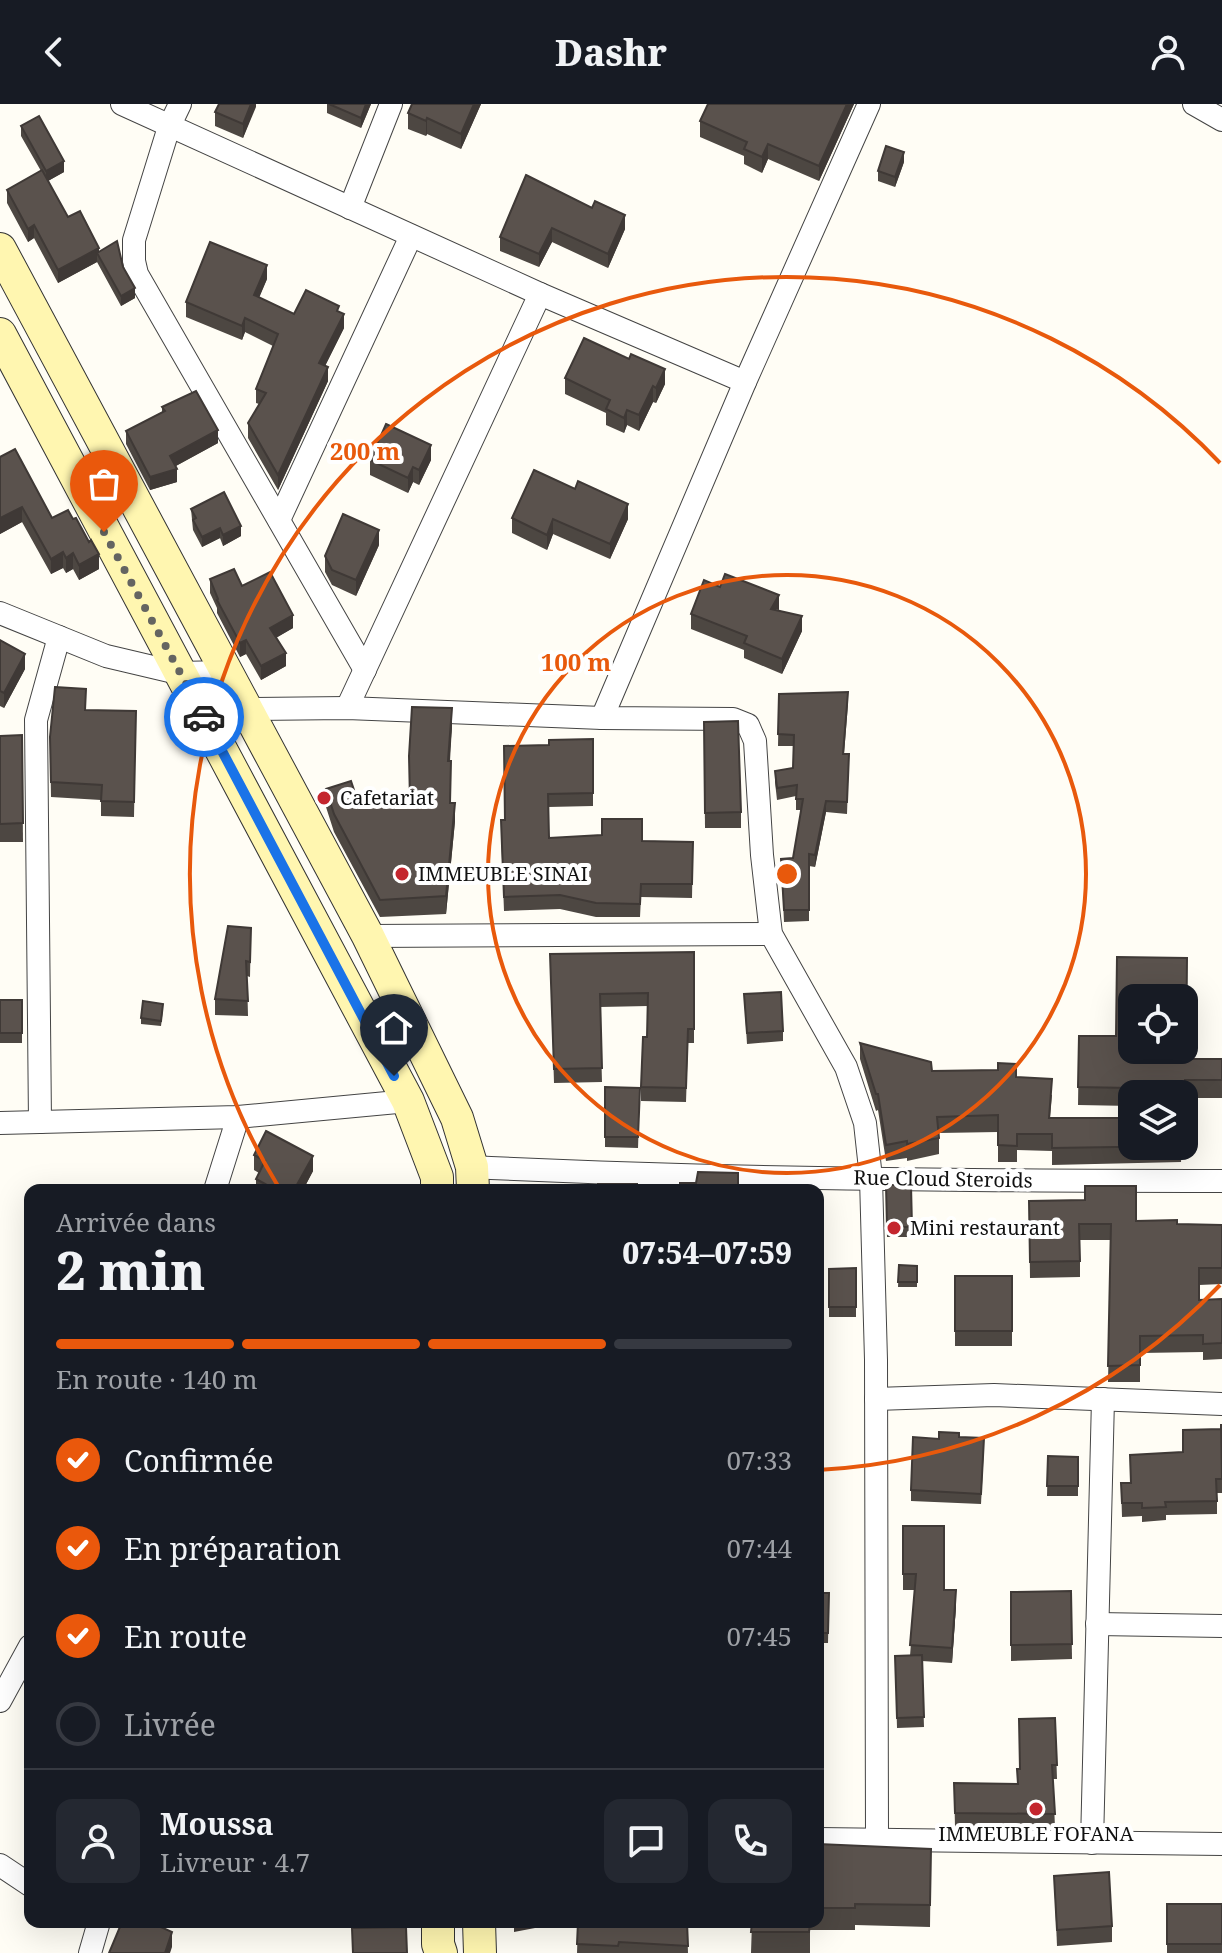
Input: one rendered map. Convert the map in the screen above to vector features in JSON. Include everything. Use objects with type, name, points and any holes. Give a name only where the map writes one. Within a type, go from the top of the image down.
[{"type":"main road","points":[[0,249],[368,936],[457,1118],[473,1178]]},
{"type":"main road","points":[[0,334],[408,1101],[437,1184]]},
{"type":"main road","points":[[438,1928],[441,1953]]},
{"type":"main road","points":[[479,1928],[480,1953]]},
{"type":"street","points":[[122,104],[540,294],[745,382]]},
{"type":"street","points":[[180,104],[169,127],[134,240],[137,274],[365,670]]},
{"type":"street","points":[[350,208],[391,104]]},
{"type":"street","points":[[602,718],[745,382],[869,104]]},
{"type":"street","points":[[1194,104],[1222,120]]},
{"type":"street","points":[[279,520],[411,236]]},
{"type":"street","points":[[347,708],[540,294]]},
{"type":"street","points":[[0,613],[106,656],[178,673],[225,672]]},
{"type":"street","points":[[40,1122],[36,720],[59,637]]},
{"type":"street","points":[[245,709],[347,708],[602,718],[733,719],[748,725],[755,741],[762,855],[771,934],[846,1067],[865,1123],[871,1178],[876,1399],[877,1839]]},
{"type":"street","points":[[368,936],[771,934]]},
{"type":"street","points":[[0,1123],[238,1117],[408,1101]]},
{"type":"street","points":[[217,1184],[238,1117]]},
{"type":"street","name":"Rue Cloud Steroids","points":[[473,1178],[656,1182],[871,1178],[1222,1181]]},
{"type":"street","points":[[876,1399],[994,1395],[1222,1404]]},
{"type":"street","points":[[1092,1843],[1103,1399]]},
{"type":"street","points":[[1097,1624],[1222,1626]]},
{"type":"street","points":[[0,1701],[24,1657]]},
{"type":"street","points":[[824,1839],[1222,1844]]},
{"type":"street","points":[[0,1865],[24,1881]]},
{"type":"street","points":[[90,1953],[93,1928]]},
{"type":"building","points":[[219,104],[251,104],[243,124],[215,112]]},
{"type":"building","points":[[329,104],[366,104],[361,118]]},
{"type":"building","points":[[412,104],[474,104],[461,134],[408,113]]},
{"type":"building","points":[[708,104],[847,104],[819,166],[768,144],[762,157],[744,149],[747,142],[700,121]]},
{"type":"building","points":[[39,116],[64,161],[46,171],[21,126]]},
{"type":"building","points":[[886,146],[904,152],[895,177],[878,171]]},
{"type":"building","points":[[42,170],[68,217],[80,211],[99,248],[58,270],[34,225],[28,229],[7,190]]},
{"type":"building","points":[[526,175],[592,208],[595,201],[625,215],[608,254],[552,228],[539,254],[500,237]]},
{"type":"building","points":[[117,241],[123,267],[135,288],[121,296],[97,253]]},
{"type":"building","points":[[210,242],[267,265],[254,295],[294,314],[306,290],[339,306],[337,311],[344,314],[319,363],[328,367],[278,475],[248,423],[266,393],[256,389],[278,334],[245,318],[242,326],[186,302]]},
{"type":"building","points":[[584,338],[629,359],[631,354],[665,369],[639,415],[627,410],[624,418],[606,409],[610,400],[565,378]]},
{"type":"building","points":[[196,391],[218,430],[170,456],[177,469],[150,477],[126,431],[165,411],[162,407]]},
{"type":"building","points":[[386,424],[431,445],[419,470],[413,467],[408,478],[370,460]]},
{"type":"building","points":[[15,449],[52,518],[68,510],[99,554],[79,565],[73,553],[66,558],[63,552],[51,559],[22,507],[0,518],[0,457]]},
{"type":"building","points":[[534,470],[575,489],[578,481],[628,504],[610,544],[553,519],[547,535],[512,518]]},
{"type":"building","points":[[224,492],[241,526],[223,535],[220,528],[202,537],[191,509]]},
{"type":"building","points":[[343,514],[379,530],[356,580],[332,570],[325,556]]},
{"type":"building","points":[[234,569],[242,586],[270,572],[293,615],[270,628],[286,653],[261,666],[246,640],[240,643],[217,600],[210,579]]},
{"type":"building","points":[[725,574],[779,595],[771,609],[802,616],[782,659],[744,643],[747,636],[691,614],[704,580],[720,587]]},
{"type":"building","points":[[0,640],[25,654],[4,693],[0,691]]},
{"type":"building","points":[[55,687],[86,689],[85,710],[136,711],[134,802],[101,801],[102,785],[51,782],[50,737]]},
{"type":"building","points":[[848,692],[843,754],[849,754],[847,802],[826,801],[815,855],[809,854],[809,910],[784,910],[781,859],[793,858],[803,799],[796,799],[797,785],[777,788],[775,771],[793,768],[794,735],[778,734],[779,694]]},
{"type":"building","points":[[412,707],[452,708],[448,761],[451,761],[450,803],[455,803],[446,896],[380,900],[334,814],[326,789],[351,781],[360,808],[386,798],[410,800]]},
{"type":"building","points":[[738,721],[741,812],[705,813],[704,722]]},
{"type":"building","points":[[22,735],[23,823],[0,824],[0,736]]},
{"type":"building","points":[[593,739],[593,793],[548,794],[549,838],[602,835],[602,819],[642,819],[642,841],[693,842],[692,884],[641,884],[640,904],[596,903],[560,895],[504,897],[501,820],[505,820],[504,746],[549,745],[549,740]]},
{"type":"building","points":[[228,926],[251,928],[250,962],[246,961],[248,1001],[215,999]]},
{"type":"building","points":[[694,952],[694,1029],[688,1029],[686,1088],[641,1087],[648,993],[600,994],[602,1068],[554,1069],[550,954]]},
{"type":"building","points":[[1117,957],[1187,958],[1187,984],[1118,984],[1118,1064],[1198,1064],[1198,1059],[1222,1059],[1222,1080],[1118,1080],[1118,1088],[1078,1087],[1079,1036],[1116,1036]]},
{"type":"building","points":[[781,992],[783,1031],[747,1033],[744,994]]},
{"type":"building","points":[[0,1000],[22,1000],[22,1033],[0,1033]]},
{"type":"building","points":[[143,1001],[163,1004],[161,1021],[141,1018]]},
{"type":"building","points":[[860,1043],[931,1062],[932,1071],[998,1070],[998,1063],[1016,1064],[1016,1077],[1052,1079],[1049,1118],[1118,1118],[1118,1147],[1052,1148],[1052,1134],[1017,1134],[1017,1146],[998,1145],[998,1115],[937,1117],[939,1138],[886,1145],[876,1094]]},
{"type":"building","points":[[605,1087],[640,1088],[638,1137],[605,1137]]},
{"type":"building","points":[[266,1131],[313,1156],[297,1184],[265,1184],[256,1179],[265,1161],[254,1155]]},
{"type":"building","points":[[698,1172],[738,1173],[738,1184],[680,1184],[696,1183]]},
{"type":"building","points":[[886,1185],[911,1185],[912,1227],[887,1227]]},
{"type":"building","points":[[1085,1186],[1136,1186],[1136,1221],[1177,1220],[1177,1224],[1222,1225],[1222,1268],[1199,1268],[1199,1300],[1222,1299],[1222,1343],[1203,1344],[1203,1335],[1140,1336],[1140,1365],[1108,1366],[1111,1224],[1079,1224],[1080,1261],[1030,1262],[1029,1201],[1085,1200]]},
{"type":"building","points":[[899,1265],[917,1266],[917,1282],[898,1282]]},
{"type":"building","points":[[856,1268],[856,1307],[829,1307],[829,1269]]},
{"type":"building","points":[[955,1276],[1012,1276],[1012,1331],[955,1331]]},
{"type":"building","points":[[1221,1424],[1222,1479],[1216,1479],[1217,1501],[1165,1502],[1166,1507],[1142,1508],[1142,1503],[1122,1503],[1121,1483],[1131,1483],[1130,1455],[1183,1452],[1183,1430],[1221,1429]]},
{"type":"building","points":[[939,1432],[984,1438],[981,1494],[911,1490],[913,1437],[939,1439]]},
{"type":"building","points":[[1048,1456],[1078,1457],[1078,1486],[1047,1486]]},
{"type":"building","points":[[903,1526],[944,1526],[944,1590],[956,1590],[952,1648],[910,1645],[916,1574],[903,1574]]},
{"type":"building","points":[[1071,1591],[1072,1644],[1011,1645],[1011,1592]]},
{"type":"building","points":[[824,1593],[829,1593],[828,1633],[824,1633]]},
{"type":"building","points":[[922,1655],[924,1717],[897,1718],[895,1656]]},
{"type":"building","points":[[1055,1718],[1057,1765],[1052,1765],[1055,1814],[955,1813],[954,1783],[1018,1784],[1019,1719]]},
{"type":"building","points":[[824,1844],[931,1849],[930,1905],[855,1904],[855,1908],[824,1908]]},
{"type":"building","points":[[1109,1872],[1112,1926],[1057,1930],[1054,1876]]},
{"type":"building","points":[[1167,1904],[1222,1904],[1222,1944],[1167,1944]]},
{"type":"building","points":[[119,1928],[163,1928],[172,1932],[165,1953],[109,1953]]},
{"type":"building","points":[[352,1928],[406,1928],[407,1953],[353,1953]]},
{"type":"building","points":[[578,1928],[687,1928],[688,1946],[619,1942],[618,1946],[577,1944]]},
{"type":"building","points":[[751,1928],[809,1928],[809,1932],[751,1932]]},
{"type":"way so far","points":[[104,532],[204,717]]},
{"type":"place","name":"Cafetariat","points":[[324,798]]},
{"type":"place","name":"IMMEUBLE SINAI","points":[[402,874]]},
{"type":"place","name":"Mini restaurant","points":[[894,1228]]},
{"type":"place","name":"IMMEUBLE FOFANA","points":[[1036,1809]]},
{"type":"route","points":[[204,717],[394,1076]]}]
